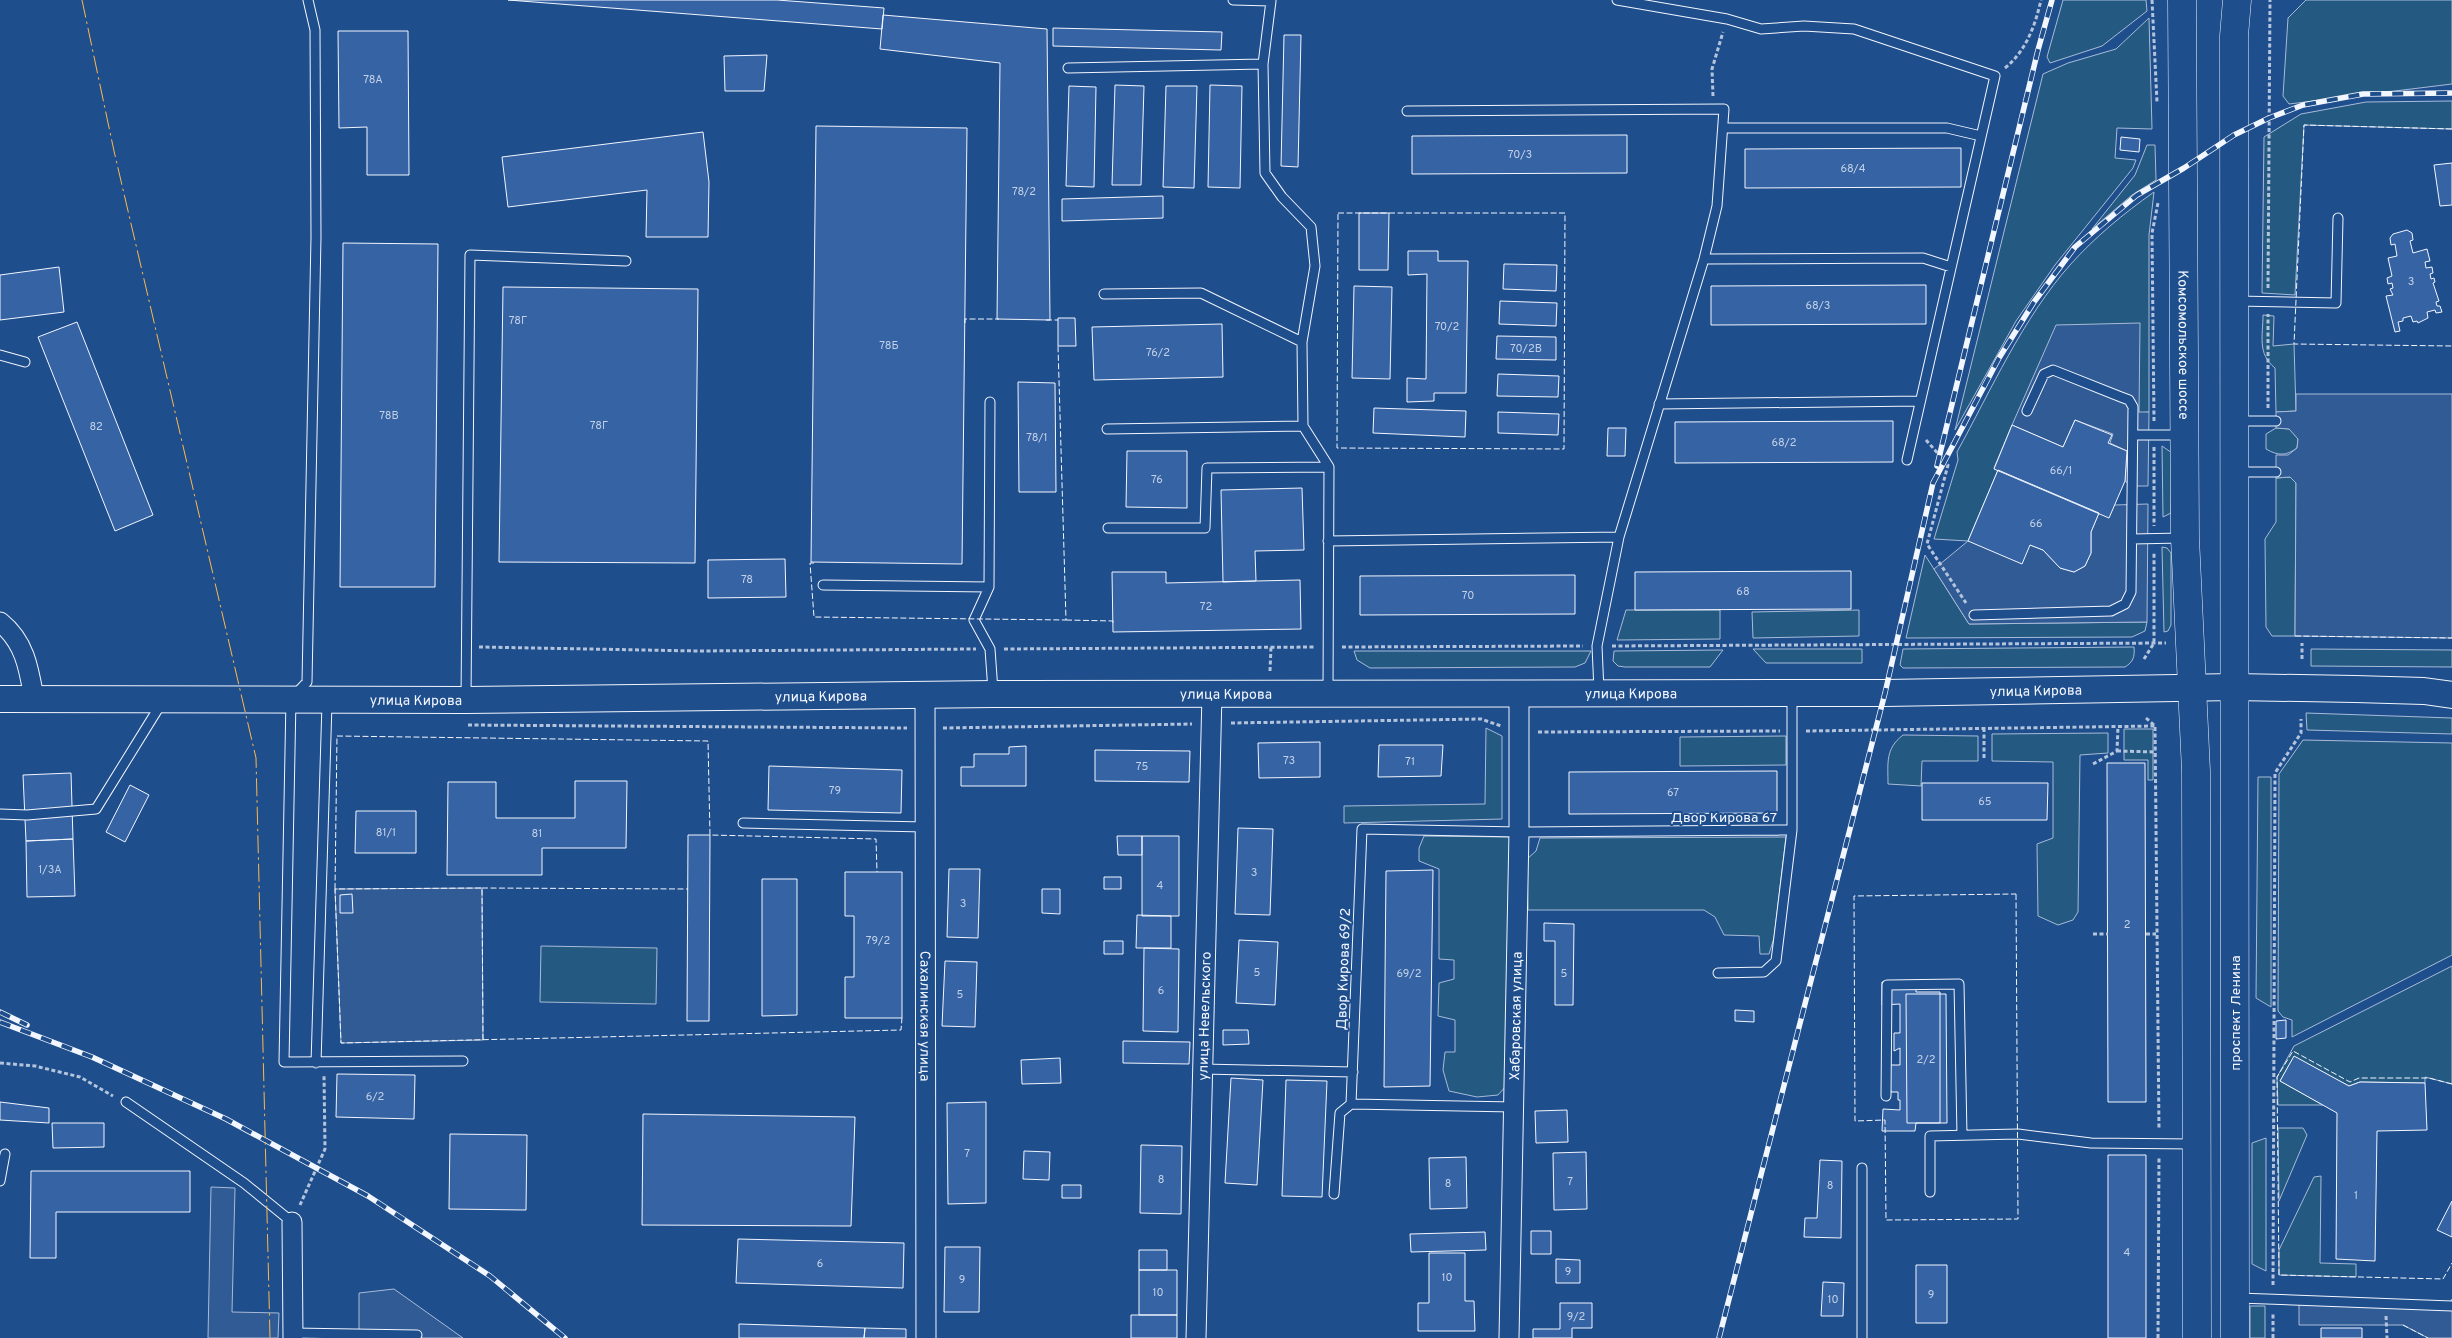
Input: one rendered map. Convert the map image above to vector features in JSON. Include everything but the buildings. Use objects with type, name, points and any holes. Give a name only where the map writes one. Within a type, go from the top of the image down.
[{"type":"main road","name":"Комсомольское шоссе","points":[[2182,0],[2185,538],[2192,690]]},
{"type":"main road","points":[[2234,687],[2234,36],[2237,0]]},
{"type":"main road","name":"улица Кирова","points":[[0,699],[165,698],[309,693],[466,700],[993,694],[1792,693],[2192,690],[2234,687],[2394,690],[2452,695]]},
{"type":"main road","name":"проспект Ленина","points":[[2234,687],[2235,1338]]},
{"type":"main road","points":[[2192,690],[2196,771],[2198,1338]]},
{"type":"street","points":[[0,622],[10,630],[28,662],[34,698]]},
{"type":"street","name":"улица Невельского","points":[[1196,1338],[1212,694]]},
{"type":"street","name":"Хабаровская улица","points":[[1509,1338],[1519,832],[1519,694]]},
{"type":"street","name":"Сахалинская улица","points":[[925,695],[926,1338]]},
{"type":"street","points":[[292,1222],[292,1336]]},
{"type":"lane","points":[[308,0],[315,30],[316,237],[309,693],[320,1063]]},
{"type":"lane","points":[[1233,0],[1273,0],[1263,64],[1265,173],[1282,197],[1310,227],[1315,266],[1302,342],[1304,426],[1329,467],[1328,694]]},
{"type":"lane","points":[[1617,0],[1727,19],[1761,29],[1804,26],[1854,29],[1994,76],[1907,460]]},
{"type":"lane","points":[[1068,68],[1263,64]]},
{"type":"lane","points":[[1408,111],[1724,109],[1717,206],[1704,259],[1619,537],[1597,646],[1599,694]]},
{"type":"lane","points":[[1723,128],[1947,128],[1981,136]]},
{"type":"lane","points":[[2234,301],[2336,304],[2338,218]]},
{"type":"lane","points":[[466,700],[470,256],[626,261]]},
{"type":"lane","points":[[1704,259],[1922,258],[1951,267]]},
{"type":"lane","points":[[1104,294],[1201,293],[1302,342]]},
{"type":"lane","points":[[0,355],[26,362]]},
{"type":"lane","points":[[1974,615],[2111,611],[2125,604],[2131,592],[2133,406],[2128,400],[2053,370],[2044,374],[2027,412]]},
{"type":"lane","points":[[1659,404],[1920,401]]},
{"type":"lane","points":[[990,402],[989,587],[974,620],[990,649],[993,694]]},
{"type":"lane","points":[[2234,421],[2272,421]]},
{"type":"lane","points":[[1107,429],[1304,426]]},
{"type":"lane","points":[[2133,435],[2184,435]]},
{"type":"lane","points":[[1108,528],[1205,528],[1208,468],[1329,467]]},
{"type":"lane","points":[[2234,472],[2276,472]]},
{"type":"lane","points":[[1328,540],[1619,537]]},
{"type":"lane","points":[[2132,539],[2185,538]]},
{"type":"lane","points":[[823,585],[989,587]]},
{"type":"lane","points":[[309,693],[284,1062],[463,1061]]},
{"type":"lane","name":"Двор Кирова 67","points":[[1519,832],[1792,830],[1792,693]]},
{"type":"lane","points":[[0,814],[27,815],[96,809],[165,698]]},
{"type":"lane","points":[[743,823],[925,826]]},
{"type":"lane","name":"Двор Кирова 69/2","points":[[1351,1104],[1362,829],[1519,832]]},
{"type":"lane","points":[[1718,973],[1764,972],[1776,961],[1792,830]]},
{"type":"lane","points":[[1886,1096],[1887,985],[1959,984],[1962,1135]]},
{"type":"lane","points":[[1202,1069],[1353,1072]]},
{"type":"lane","points":[[126,1102],[244,1183],[292,1222]]},
{"type":"lane","points":[[1334,1194],[1340,1114],[1351,1104],[1514,1107]]},
{"type":"lane","points":[[1930,1192],[1930,1136],[2018,1134],[2091,1143],[2197,1144]]},
{"type":"lane","points":[[0,1181],[5,1154]]},
{"type":"lane","points":[[1862,1168],[1862,1338]]},
{"type":"lane","points":[[2235,1298],[2451,1303]]},
{"type":"lane","points":[[292,1336],[417,1335]]},
{"type":"path","points":[[1994,76],[2018,58],[2035,24],[2041,0]]},
{"type":"path","points":[[2152,0],[2157,110]]},
{"type":"path","points":[[2270,0],[2268,302],[2272,421]]},
{"type":"path","points":[[1714,109],[1712,69],[1727,19]]},
{"type":"path","points":[[2144,659],[2154,643],[2152,233],[2159,194]]},
{"type":"path","points":[[1914,426],[1948,465],[1927,544],[1974,615]]},
{"type":"path","points":[[2302,643],[2302,659]]},
{"type":"path","points":[[1270,672],[1271,647]]},
{"type":"path","points":[[2146,718],[2155,726],[2159,1145],[2158,1338]]},
{"type":"path","points":[[464,725],[925,728],[1481,719],[1519,732],[1792,731],[2155,726]]},
{"type":"path","points":[[2272,1338],[2275,773],[2301,733],[2301,719]]},
{"type":"path","points":[[2117,751],[2118,727]]},
{"type":"path","points":[[1984,728],[1984,759]]},
{"type":"path","points":[[2094,764],[2117,751],[2155,752]]},
{"type":"path","points":[[2093,934],[2108,934]]},
{"type":"path","points":[[2146,934],[2156,934]]},
{"type":"path","points":[[0,1063],[35,1066],[80,1077],[126,1102]]},
{"type":"path","points":[[292,1222],[325,1149],[320,1063]]},
{"type":"shaded area","points":[[2063,0],[2146,0],[2147,11],[2102,46],[2050,63],[2047,57]]},
{"type":"shaded area","points":[[2306,0],[2452,0],[2452,84],[2289,104],[2283,96],[2288,18]]},
{"type":"shaded area","points":[[2149,18],[2152,129],[2117,128],[2115,158],[2136,160],[2133,168],[2055,265],[2016,321],[1955,430],[2043,74],[2068,63],[2116,49]]},
{"type":"shaded area","points":[[2452,101],[2452,129],[2304,125],[2295,295],[2262,293],[2264,137],[2301,114],[2366,102]]},
{"type":"shaded area","points":[[2147,145],[2155,145],[2156,180],[2132,195],[2092,229],[2135,175]]},
{"type":"shaded area","points":[[2154,192],[2149,235],[2149,412],[2012,425],[1994,468],[1998,470],[1968,541],[1934,539],[1958,460],[1957,452],[2009,355],[2037,308],[2070,265],[2099,235]]},
{"type":"shaded area","points":[[2263,315],[2274,316],[2273,346],[2294,344],[2296,411],[2276,412],[2275,368],[2269,363],[2263,350]]},
{"type":"shaded area","points":[[2140,323],[2139,412],[2149,412],[2148,486],[2132,486],[2125,481],[2127,451],[2110,443],[2113,434],[2075,420],[2063,447],[2012,425],[2056,325]]},
{"type":"shaded area","points":[[2296,394],[2452,394],[2452,638],[2295,636],[2296,483],[2290,477],[2276,478],[2276,455],[2288,455],[2297,448],[2298,439],[2289,429],[2276,428],[2276,412],[2296,411]]},
{"type":"shaded area","points":[[2276,428],[2290,429],[2298,439],[2297,448],[2289,453],[2282,454],[2266,449],[2266,434]]},
{"type":"shaded area","points":[[2162,446],[2172,453],[2171,513],[2163,517]]},
{"type":"shaded area","points":[[2290,477],[2296,483],[2295,636],[2272,636],[2266,627],[2265,539],[2276,522],[2276,478]]},
{"type":"shaded area","points":[[2148,504],[2147,622],[1969,624],[1934,569],[1968,541],[2030,545],[2043,550],[2060,568],[2074,572],[2085,566],[2091,553],[2091,532],[2099,513],[2115,505]]},
{"type":"shaded area","points":[[2162,547],[2167,548],[2171,553],[2171,625],[2168,631],[2164,632]]},
{"type":"shaded area","points":[[1925,555],[1969,624],[2147,622],[2145,631],[2132,637],[1906,638]]},
{"type":"shaded area","points":[[1626,610],[1720,610],[1720,639],[1617,640]]},
{"type":"shaded area","points":[[1859,610],[1859,636],[1753,638],[1752,612]]},
{"type":"shaded area","points":[[2134,647],[2133,659],[2125,667],[1903,668],[1900,665],[1903,649]]},
{"type":"shaded area","points":[[1753,649],[1862,649],[1862,663],[1766,663]]},
{"type":"shaded area","points":[[2311,649],[2452,650],[2452,667],[2311,666]]},
{"type":"shaded area","points":[[1723,650],[1710,667],[1625,667],[1618,666],[1613,661],[1614,651]]},
{"type":"shaded area","points":[[1354,651],[1591,651],[1585,663],[1575,667],[1370,668],[1357,660]]},
{"type":"shaded area","points":[[2306,713],[2452,718],[2452,734],[2307,730]]},
{"type":"shaded area","points":[[1486,728],[1502,736],[1502,819],[1344,823],[1344,806],[1485,804]]},
{"type":"shaded area","points":[[2124,729],[2153,729],[2153,780],[2148,780],[2148,760],[2124,760]]},
{"type":"shaded area","points":[[2108,733],[2108,753],[2080,755],[2078,912],[2073,920],[2058,925],[2038,916],[2037,844],[2053,838],[2053,762],[1992,761],[1992,734]]},
{"type":"shaded area","points":[[1903,735],[1978,736],[1978,761],[1922,761],[1921,786],[1888,784],[1890,751],[1897,740]]},
{"type":"shaded area","points":[[1786,736],[1786,765],[1680,766],[1680,737]]},
{"type":"shaded area","points":[[2303,740],[2452,743],[2452,955],[2292,1037],[2292,1020],[2283,1017],[2278,1011],[2279,774]]},
{"type":"shaded area","points":[[2258,777],[2271,777],[2271,1007],[2256,998]]},
{"type":"shaded area","points":[[1424,836],[1512,837],[1507,1085],[1498,1095],[1477,1097],[1449,1091],[1443,1070],[1445,1052],[1455,1052],[1455,1020],[1438,1016],[1439,983],[1454,979],[1454,960],[1439,959],[1439,869],[1419,861],[1419,848]]},
{"type":"shaded area","points":[[1786,837],[1774,938],[1769,954],[1760,954],[1759,936],[1724,935],[1715,917],[1704,910],[1528,910],[1527,859],[1536,851],[1540,838]]},
{"type":"shaded area","points":[[482,888],[483,1040],[341,1043],[335,889]]},
{"type":"shaded area","points":[[541,946],[657,948],[656,1004],[540,1002]]},
{"type":"shaded area","points":[[2452,966],[2452,1084],[2425,1077],[2425,1083],[2360,1082],[2349,1086],[2294,1057],[2280,1081],[2323,1105],[2278,1105],[2277,1077],[2294,1046]]},
{"type":"shaded area","points":[[2278,1128],[2303,1128],[2307,1135],[2279,1201]]},
{"type":"shaded area","points":[[2266,1138],[2266,1271],[2252,1264],[2252,1143]]},
{"type":"shaded area","points":[[2321,1176],[2320,1263],[2356,1264],[2356,1277],[2279,1275],[2279,1250],[2314,1177]]},
{"type":"shaded area","points":[[211,1187],[235,1188],[232,1312],[279,1313],[278,1338],[208,1338]]},
{"type":"shaded area","points":[[394,1289],[463,1338],[359,1338],[359,1293]]},
{"type":"shaded area","points":[[2299,1299],[2449,1304],[2452,1299],[2452,1338],[2428,1338],[2403,1325],[2299,1325]]},
{"type":"shaded area","points":[[2250,1306],[2265,1306],[2265,1338],[2250,1338]]},
{"type":"railway","points":[[1937,466],[2038,50],[2052,0]]},
{"type":"railway","points":[[1719,1338],[1885,693],[1933,483],[1999,358],[2034,302],[2075,247],[2137,195],[2184,168],[2234,135],[2269,118],[2303,105],[2363,94],[2452,93]]},
{"type":"railway","points":[[0,1012],[27,1025]]},
{"type":"railway","points":[[0,1022],[92,1057],[226,1119],[368,1196],[490,1276],[565,1338]]},
{"type":"fence","points":[[2452,129],[2304,125],[2294,344],[2452,346]]},
{"type":"fence","points":[[1338,213],[1565,213],[1564,449],[1337,448],[1338,213]]},
{"type":"fence","points":[[965,323],[965,319],[999,319]]},
{"type":"fence","points":[[1046,320],[1058,320]]},
{"type":"fence","points":[[814,563],[810,563],[814,617],[1066,620],[1058,346]]},
{"type":"fence","points":[[1066,620],[1113,621],[1113,623]]},
{"type":"fence","points":[[2295,636],[2452,638]]},
{"type":"fence","points":[[335,889],[337,736],[708,741],[710,835],[876,839],[877,872]]},
{"type":"fence","points":[[482,888],[688,889]]},
{"type":"fence","points":[[483,1040],[482,888],[335,889],[341,1043],[901,1030],[902,1018]]},
{"type":"fence","points":[[2016,894],[2018,1219],[1886,1220],[1885,1120],[1855,1121],[1854,896],[2016,894]]},
{"type":"fence","points":[[2452,1084],[2429,1078],[2359,1078],[2350,1082],[2293,1051],[2277,1077],[2279,1275],[2443,1279],[2452,1263]]},
{"type":"fence","points":[[2403,1325],[2428,1338]]},
{"type":"power","points":[[82,0],[114,151],[256,758],[270,1338]]}]
